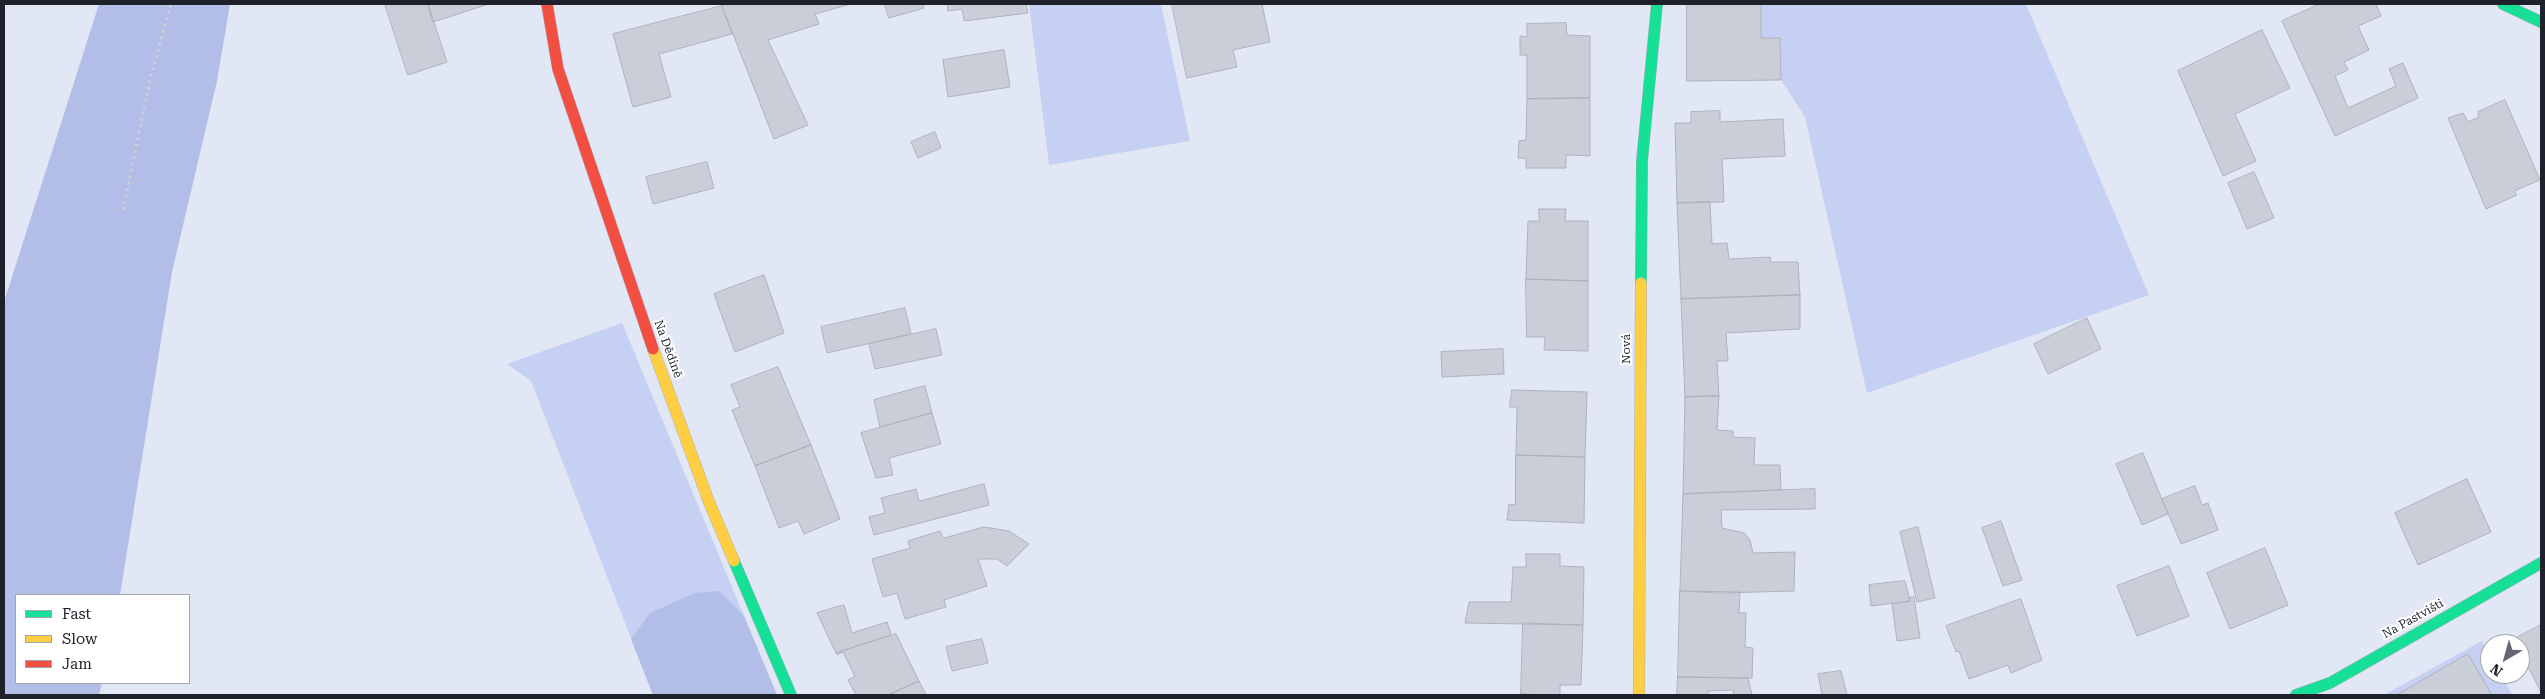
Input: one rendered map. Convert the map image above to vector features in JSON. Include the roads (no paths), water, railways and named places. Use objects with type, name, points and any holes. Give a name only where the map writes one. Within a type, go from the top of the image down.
[{"type":"street","name":"Na Dědině","points":[[547,4],[558,70],[627,277],[709,502],[791,695]]},
{"type":"street","name":"Nová","points":[[1638,695],[1642,161],[1657,4]]},
{"type":"street","points":[[2503,4],[2541,22]]},
{"type":"street","name":"Na Pastvišti","points":[[2296,695],[2330,683],[2541,563]]}]
